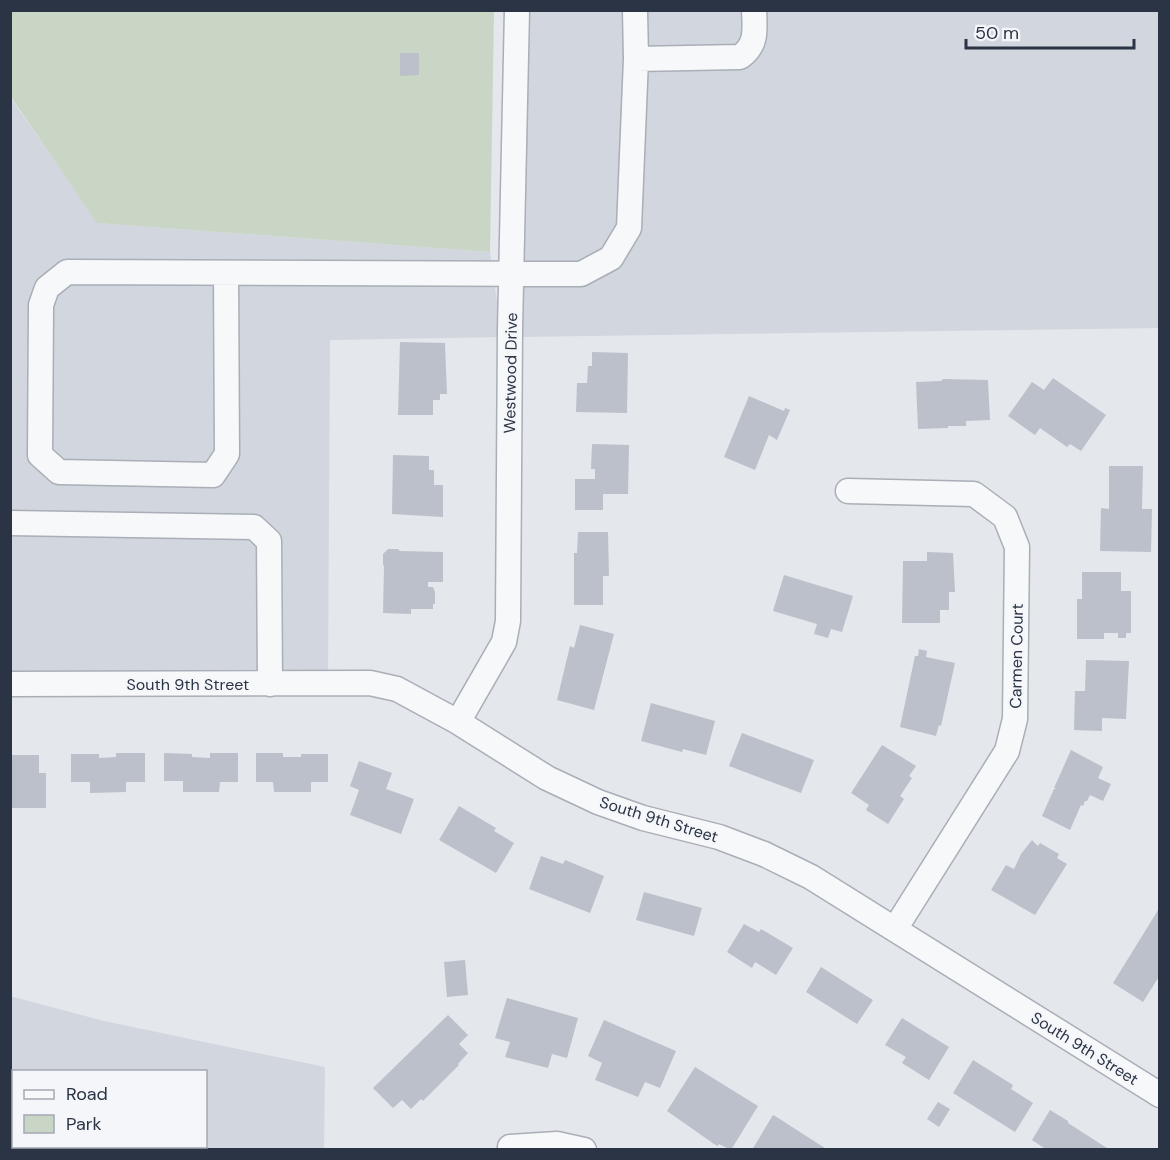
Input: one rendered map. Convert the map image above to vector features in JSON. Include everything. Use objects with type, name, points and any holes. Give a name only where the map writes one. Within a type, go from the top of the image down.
[{"type":"street","name":"Westwood Drive","points":[[458,722],[504,642],[508,621],[517,10]]},
{"type":"street","points":[[226,273],[227,454],[213,475],[59,472],[40,455],[41,305],[47,288],[67,272],[580,274],[611,258],[630,228],[636,59],[635,10]]},
{"type":"street","points":[[636,59],[740,57],[749,50],[755,34],[754,10]]},
{"type":"street","name":"Carmen Court","points":[[848,491],[974,494],[1005,517],[1017,547],[1015,719],[1007,751],[895,929]]},
{"type":"street","points":[[10,523],[254,527],[268,541],[270,684]]},
{"type":"street","name":"South 9th Street","points":[[10,684],[370,683],[397,689],[458,722],[547,778],[598,802],[643,818],[719,837],[764,854],[811,877],[1159,1092]]},
{"type":"street","points":[[510,1147],[557,1144],[584,1149]]},
{"type":"shaded area","points":[[522,11],[1159,11],[1159,328],[518,337]]},
{"type":"shaded area","points":[[10,97],[98,223],[490,252],[502,337],[330,340],[328,675],[11,674]]},
{"type":"shaded area","points":[[10,996],[104,1021],[325,1067],[324,1149],[11,1149]]},
{"type":"green space","points":[[10,11],[494,11],[490,252],[97,223],[11,97]]},
{"type":"building","points":[[400,53],[419,53],[419,75],[400,76]]},
{"type":"building","points":[[400,342],[445,343],[447,394],[440,394],[440,400],[433,400],[433,415],[398,415]]},
{"type":"building","points":[[592,352],[628,353],[627,413],[576,412],[577,383],[587,383],[588,366],[592,366]]},
{"type":"building","points":[[1053,378],[1106,415],[1081,451],[1070,444],[1067,447],[1040,428],[1035,435],[1008,416],[1032,382],[1044,390]]},
{"type":"building","points":[[943,379],[988,380],[990,420],[966,421],[966,426],[918,429],[916,382]]},
{"type":"building","points":[[749,396],[784,411],[785,408],[790,410],[777,440],[769,435],[755,470],[724,457]]},
{"type":"building","points":[[592,444],[629,445],[628,494],[603,494],[603,510],[575,510],[575,479],[595,479],[595,469],[591,469]]},
{"type":"building","points":[[393,455],[429,456],[429,470],[434,470],[434,485],[443,485],[443,517],[392,514]]},
{"type":"building","points":[[1109,466],[1143,466],[1142,509],[1152,509],[1151,552],[1100,551],[1101,508],[1109,509]]},
{"type":"building","points":[[578,532],[608,532],[609,576],[603,576],[603,605],[574,605],[574,553],[577,553]]},
{"type":"building","points":[[388,549],[443,552],[443,582],[428,582],[428,587],[433,587],[435,592],[433,609],[411,609],[411,614],[383,613],[383,554]]},
{"type":"building","points":[[927,552],[953,553],[955,592],[949,592],[949,610],[940,610],[940,623],[902,623],[903,561],[927,561]]},
{"type":"building","points":[[1082,572],[1121,572],[1121,591],[1131,591],[1131,633],[1126,633],[1126,638],[1118,638],[1118,633],[1104,633],[1104,639],[1077,639],[1077,599],[1082,599]]},
{"type":"building","points":[[784,575],[853,596],[842,632],[831,629],[828,638],[814,634],[817,624],[773,611]]},
{"type":"building","points":[[580,625],[614,634],[594,710],[557,700],[570,646],[574,648]]},
{"type":"building","points":[[919,649],[927,651],[926,657],[955,663],[941,726],[939,725],[936,736],[900,727],[915,656],[918,656]]},
{"type":"building","points":[[1086,660],[1129,661],[1126,719],[1102,718],[1102,731],[1074,730],[1075,691],[1085,691]]},
{"type":"building","points":[[651,703],[715,721],[706,755],[683,749],[682,752],[641,741]]},
{"type":"building","points":[[742,733],[814,760],[801,793],[729,766]]},
{"type":"building","points":[[882,745],[916,766],[909,776],[912,778],[900,796],[904,799],[888,824],[866,810],[869,805],[851,793]]},
{"type":"building","points":[[1071,750],[1103,767],[1098,778],[1111,784],[1103,801],[1090,795],[1083,806],[1081,805],[1070,830],[1042,816],[1054,789],[1057,789],[1054,788]]},
{"type":"building","points":[[116,753],[145,753],[145,782],[126,782],[126,792],[90,793],[90,782],[71,782],[71,754],[99,754],[99,758],[116,757]]},
{"type":"building","points":[[164,753],[192,754],[192,757],[210,758],[210,753],[238,753],[238,782],[220,782],[219,792],[183,792],[183,781],[164,781]]},
{"type":"building","points":[[256,753],[283,753],[283,757],[328,754],[328,782],[311,782],[311,792],[274,792],[273,782],[256,782]]},
{"type":"building","points":[[10,755],[39,755],[39,773],[46,773],[46,808],[10,808]]},
{"type":"building","points":[[359,761],[392,773],[386,789],[414,799],[401,834],[350,815],[359,790],[350,786]]},
{"type":"building","points":[[459,806],[496,828],[494,831],[514,843],[496,873],[439,840]]},
{"type":"building","points":[[1032,840],[1038,846],[1040,843],[1059,854],[1057,858],[1067,864],[1035,915],[991,890],[1006,865],[1014,869],[1021,854]]},
{"type":"building","points":[[541,856],[563,864],[565,860],[604,876],[590,913],[529,889]]},
{"type":"building","points":[[644,892],[702,908],[694,936],[636,920]]},
{"type":"building","points":[[1160,907],[1160,975],[1143,1002],[1113,983]]},
{"type":"building","points":[[744,924],[759,932],[761,929],[793,948],[776,975],[755,962],[752,968],[727,952]]},
{"type":"building","points":[[465,960],[468,995],[447,997],[444,962]]},
{"type":"building","points":[[821,967],[873,1000],[857,1024],[806,992]]},
{"type":"building","points":[[507,998],[578,1018],[567,1058],[552,1054],[548,1068],[505,1057],[510,1042],[495,1038]]},
{"type":"building","points":[[448,1015],[468,1035],[459,1044],[468,1053],[423,1101],[421,1099],[411,1109],[402,1100],[393,1108],[373,1088]]},
{"type":"building","points":[[902,1018],[949,1047],[929,1080],[902,1063],[906,1057],[885,1045]]},
{"type":"building","points":[[604,1020],[676,1051],[660,1088],[645,1082],[638,1097],[595,1080],[602,1063],[588,1056]]},
{"type":"building","points":[[973,1060],[1013,1085],[1011,1089],[1033,1103],[1015,1132],[953,1093]]},
{"type":"building","points":[[695,1067],[758,1106],[731,1150],[714,1144],[667,1111]]},
{"type":"building","points":[[938,1102],[950,1109],[939,1127],[927,1119]]},
{"type":"building","points":[[1050,1110],[1110,1150],[1047,1150],[1032,1140]]},
{"type":"building","points":[[773,1115],[775,1116],[828,1150],[752,1150]]}]
